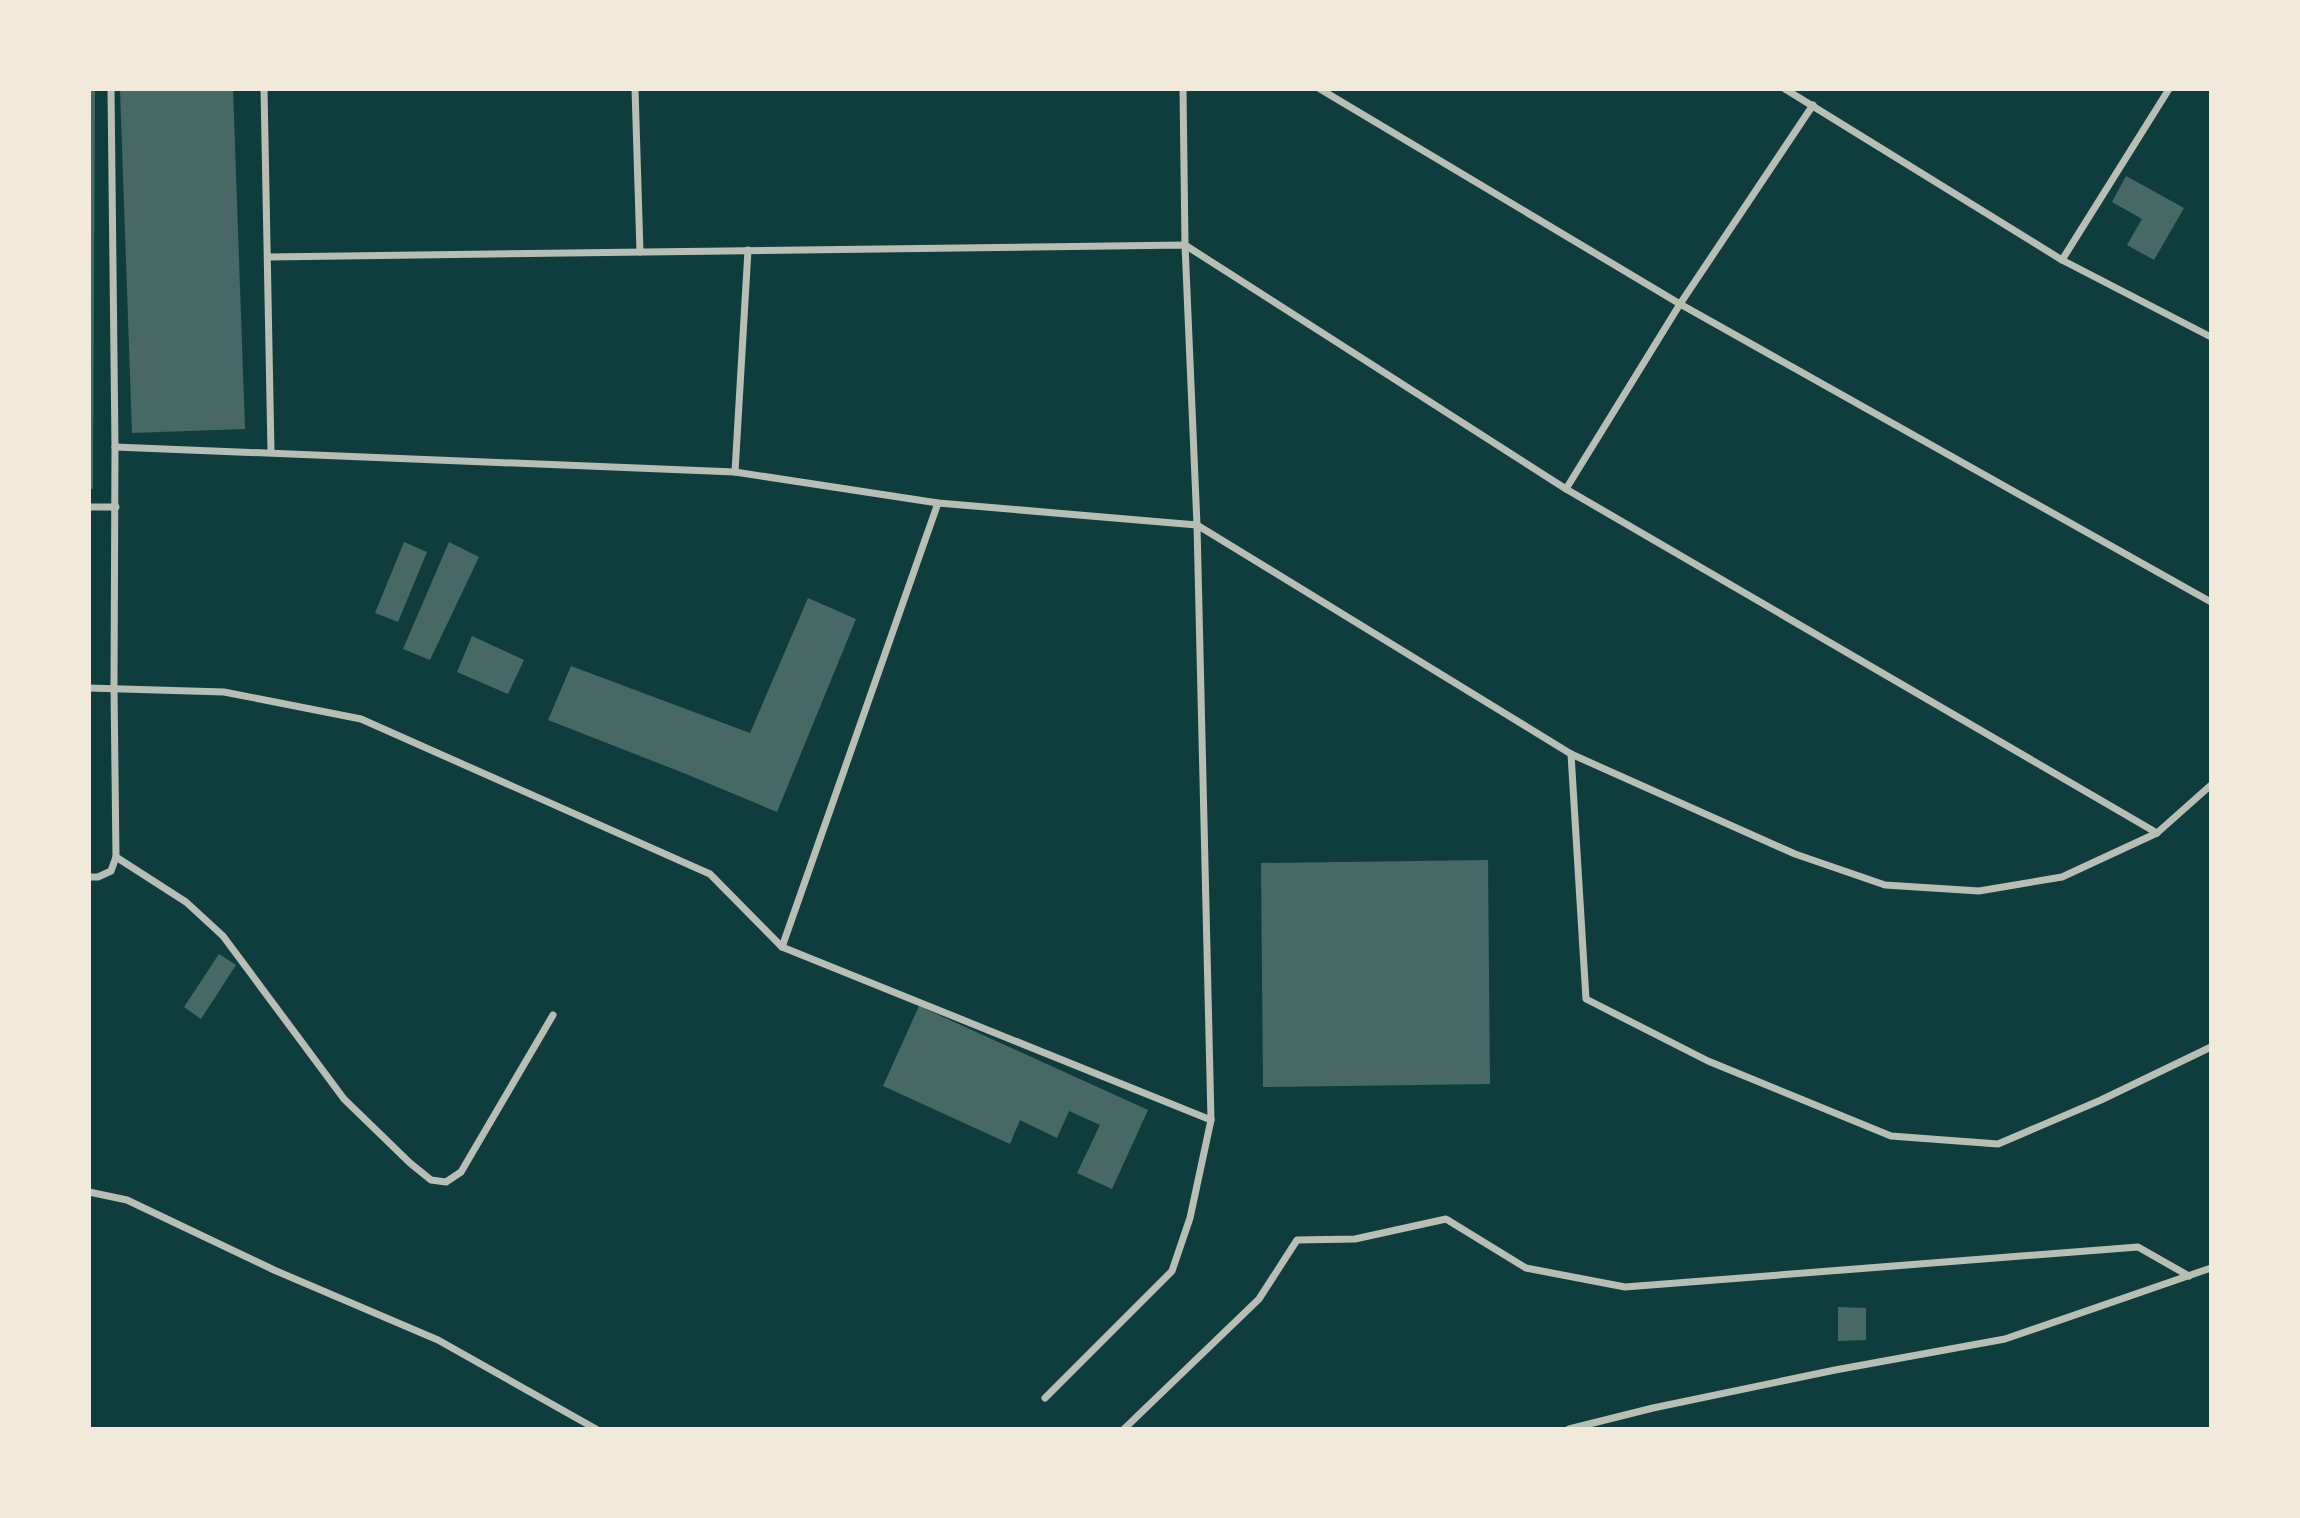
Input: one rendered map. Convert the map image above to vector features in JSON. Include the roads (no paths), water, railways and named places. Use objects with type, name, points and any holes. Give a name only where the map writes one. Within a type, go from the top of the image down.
[{"type":"street","points":[[89,877],[97,877],[111,871],[116,857],[116,507],[111,89]]},
{"type":"street","points":[[264,89],[271,452]]},
{"type":"street","points":[[635,89],[640,252]]},
{"type":"street","points":[[1045,1398],[1172,1271],[1190,1218],[1211,1120],[1197,525],[1185,245],[1183,89]]},
{"type":"street","points":[[1320,89],[1680,304],[2211,602]]},
{"type":"street","points":[[1785,89],[2062,260],[2211,337]]},
{"type":"street","points":[[2062,260],[2169,89]]},
{"type":"street","points":[[1566,489],[1680,304],[1813,105]]},
{"type":"street","points":[[268,257],[1185,245],[1566,489],[2157,833]]},
{"type":"street","points":[[735,472],[748,250]]},
{"type":"street","points":[[115,447],[735,472],[938,503],[1197,525],[1571,754],[1795,854],[1885,885],[1979,891],[2062,877],[2157,833],[2211,785]]},
{"type":"street","points":[[782,947],[938,503]]},
{"type":"street","points":[[89,507],[116,507]]},
{"type":"street","points":[[89,688],[224,692],[361,719],[710,874],[782,947],[1211,1120]]},
{"type":"street","points":[[1571,754],[1586,999],[1708,1061],[1891,1136],[1998,1144],[2101,1100],[2211,1047]]},
{"type":"street","points":[[116,857],[186,902],[223,936],[344,1099],[431,1180],[446,1182],[461,1172],[553,1015]]},
{"type":"street","points":[[89,1192],[127,1200],[274,1270],[438,1340],[596,1429]]},
{"type":"street","points":[[1124,1429],[1259,1299],[1297,1240],[1355,1239],[1446,1219],[1526,1268],[1625,1287],[2138,1247],[2189,1276]]},
{"type":"street","points":[[1569,1429],[1653,1408],[1835,1370],[2005,1339],[2211,1268]]}]
